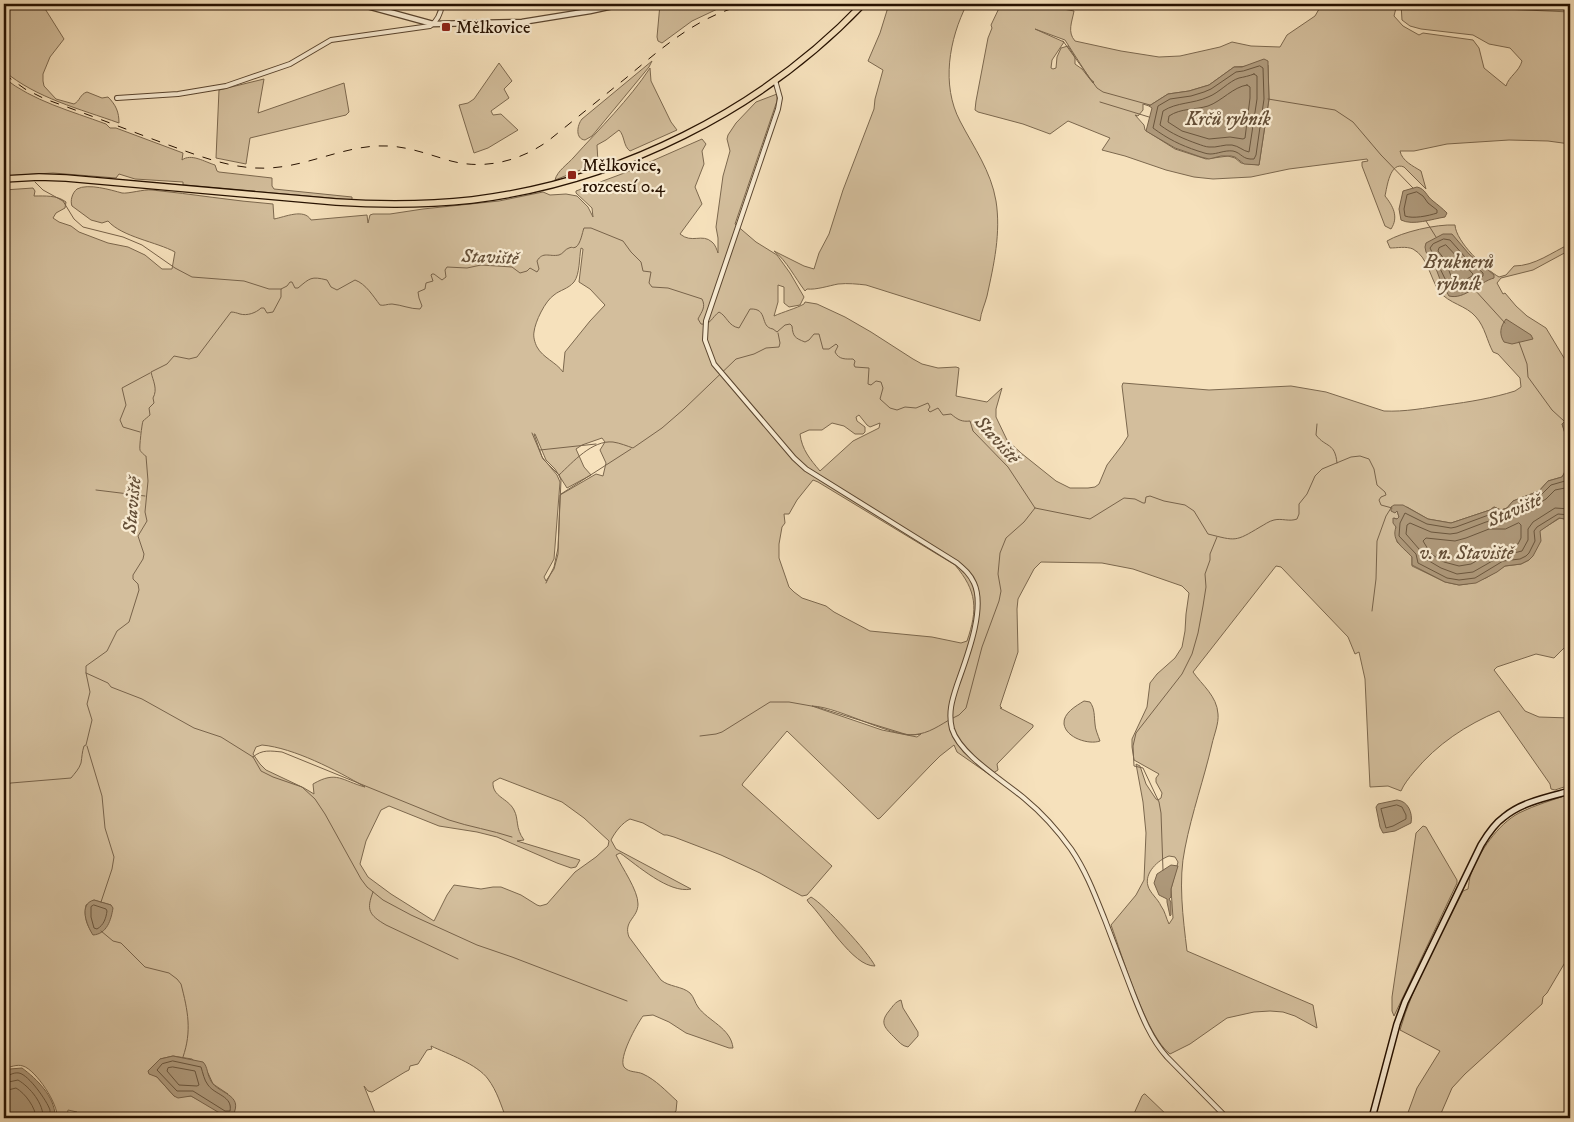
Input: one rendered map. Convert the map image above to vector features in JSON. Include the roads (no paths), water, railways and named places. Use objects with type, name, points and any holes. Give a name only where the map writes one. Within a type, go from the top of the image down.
[{"type":"main road","points":[[4,180],[39,177],[66,178],[365,204],[432,204],[526,191],[589,174],[634,158],[682,137],[740,104],[775,80],[827,38],[863,4]]},
{"type":"main road","points":[[1372,1118],[1397,1024],[1405,1002],[1473,858],[1497,823],[1513,811],[1570,791]]},
{"type":"street","points":[[360,4],[433,24],[522,22],[619,4]]},
{"type":"street","points":[[117,98],[178,94],[226,86],[290,64],[331,40],[430,26],[441,12],[442,4]]},
{"type":"street","points":[[775,80],[780,98],[778,109],[706,321],[705,340],[714,364],[794,458],[806,469],[957,562],[968,573],[975,585],[978,612],[968,651],[951,701],[950,721],[957,741],[966,752],[1026,800],[1050,823],[1071,849],[1088,878],[1139,1010],[1159,1048],[1227,1118]]},
{"type":"street","points":[[1332,1118],[1342,1118]]},
{"type":"water","name":"Krčů rybník","points":[[1264,59],[1268,61],[1269,99],[1259,165],[1244,164],[1231,156],[1209,159],[1201,157],[1175,148],[1146,131],[1152,108],[1149,106],[1168,94],[1189,91],[1209,85],[1234,67],[1242,67]]},
{"type":"water","points":[[1417,187],[1422,189],[1447,213],[1445,217],[1417,222],[1401,220],[1399,209],[1403,191]]},
{"type":"water","name":"Bruknerů rybník","points":[[1443,234],[1452,234],[1469,254],[1494,275],[1494,278],[1461,295],[1449,296],[1425,247],[1426,243]]},
{"type":"water","points":[[1506,319],[1531,335],[1533,339],[1512,344],[1504,342],[1501,330]]},
{"type":"water","name":"v. n. Staviště","points":[[1570,416],[1570,520],[1559,518],[1540,531],[1541,541],[1529,560],[1521,564],[1505,566],[1476,583],[1459,585],[1445,582],[1412,565],[1412,557],[1396,540],[1396,527],[1393,523],[1393,518],[1397,519],[1399,517],[1397,511],[1395,513],[1391,511],[1391,507],[1403,505],[1428,519],[1451,523],[1494,507],[1501,510],[1507,508],[1513,501],[1539,491],[1548,481],[1562,477],[1567,464],[1568,444],[1562,424]]},
{"type":"water","points":[[1397,800],[1409,808],[1411,823],[1395,831],[1383,833],[1376,807],[1378,804]]},
{"type":"water","points":[[1171,865],[1178,866],[1169,899],[1171,902],[1170,916],[1167,899],[1159,895],[1154,883],[1157,874]]},
{"type":"water","points":[[94,900],[111,905],[113,908],[105,929],[93,935],[86,921],[85,910],[89,902]]},
{"type":"water","points":[[173,1056],[203,1062],[214,1085],[233,1098],[236,1108],[233,1115],[228,1117],[223,1115],[191,1096],[178,1098],[157,1077],[149,1074],[148,1071],[160,1059]]},
{"type":"water","points":[[22,1068],[49,1095],[54,1109],[55,1116],[53,1118],[4,1118],[4,1073],[10,1069]]},
{"type":"waterway","points":[[1063,41],[1097,88],[1103,92],[1150,105]]},
{"type":"waterway","points":[[1268,99],[1335,110],[1353,122],[1413,188]]},
{"type":"waterway","points":[[1100,102],[1149,117]]},
{"type":"waterway","points":[[35,182],[43,190],[63,201],[74,219],[83,227],[123,237],[142,245],[175,268],[192,277],[244,281],[269,289],[281,289]]},
{"type":"waterway","points":[[1426,221],[1436,237]]},
{"type":"waterway","name":"Staviště","points":[[4,785],[71,778],[81,763],[83,748],[86,745],[92,720],[87,704],[90,692],[86,666],[107,651],[117,631],[129,622],[139,590],[133,575],[144,554],[138,536],[147,521],[145,512],[148,481],[146,456],[140,451],[140,445],[143,421],[150,415],[149,408],[154,403],[155,388],[151,372],[167,364],[174,356],[189,359],[197,357],[231,312],[243,315],[261,308],[264,308],[267,313],[273,312],[281,297],[281,289],[290,282],[292,282],[295,288],[298,288],[311,279],[322,279],[327,280],[331,287],[337,290],[355,280],[366,287],[380,305],[392,304],[420,309],[422,306],[418,292],[425,289],[426,283],[433,281],[432,274],[442,280],[446,277],[445,270],[447,267],[467,268],[481,265],[512,267],[520,273],[530,268],[537,272],[539,269],[537,261],[539,258],[544,255],[559,255],[571,247],[576,247],[584,228],[591,228],[623,241],[641,262],[643,271],[651,272],[649,283],[652,287],[668,288],[702,299],[704,307],[698,319],[701,324],[707,324],[719,312],[732,325],[739,328],[750,309],[756,309],[760,311],[769,328],[777,332],[785,325],[790,324],[795,337],[805,342],[814,334],[819,334],[823,349],[829,349],[836,344],[838,346],[835,352],[839,356],[853,359],[855,367],[869,368],[868,384],[871,385],[876,381],[881,382],[883,388],[880,399],[890,408],[897,410],[905,407],[916,408],[928,403],[930,407],[928,410],[930,412],[938,408],[943,415],[951,414],[960,420],[970,421],[973,431],[1008,467],[1035,508],[1090,519],[1124,498],[1135,499],[1145,503],[1146,497],[1150,496],[1185,505],[1194,511],[1208,534],[1235,539],[1272,521],[1297,519],[1299,504],[1307,494],[1315,476],[1322,469],[1351,457],[1360,456],[1369,459],[1374,469],[1377,485],[1385,492],[1386,495],[1379,500],[1381,505],[1392,508]]},
{"type":"waterway","points":[[1474,289],[1505,323]]},
{"type":"waterway","points":[[546,583],[554,567],[558,548],[561,480],[559,475],[583,453],[598,444],[613,442],[633,448],[662,428],[684,409],[736,359],[754,354],[766,348],[779,347],[778,333]]},
{"type":"waterway","points":[[1519,342],[1527,364],[1528,377],[1552,410],[1564,421]]},
{"type":"waterway","points":[[140,432],[123,427],[120,420],[126,405],[122,388],[150,373]]},
{"type":"waterway","points":[[1317,424],[1316,435],[1332,448],[1337,463]]},
{"type":"waterway","points":[[532,433],[543,459],[558,474]]},
{"type":"waterway","points":[[540,450],[596,444]]},
{"type":"waterway","points":[[561,494],[631,449]]},
{"type":"waterway","points":[[96,490],[145,496]]},
{"type":"waterway","points":[[953,718],[966,708],[982,647],[999,601],[1001,591],[998,574],[1000,553],[1006,538],[1024,522],[1035,508]]},
{"type":"waterway","points":[[1372,611],[1376,579],[1377,541],[1391,508]]},
{"type":"waterway","points":[[1163,870],[1159,802],[1143,768],[1134,766],[1133,746],[1136,733],[1182,674],[1192,654],[1203,606],[1206,587],[1205,574],[1217,537]]},
{"type":"waterway","points":[[86,673],[108,683],[111,687],[142,699],[194,728],[221,737],[253,757],[261,771],[302,787],[315,799],[325,814],[361,879],[367,887],[383,900],[477,945],[627,1001]]},
{"type":"waterway","points":[[700,736],[722,732],[770,702],[789,702],[817,707],[908,735],[924,733],[949,720]]},
{"type":"waterway","points":[[87,746],[102,796],[105,828],[114,857],[101,902]]},
{"type":"waterway","points":[[253,757],[263,752],[282,752],[449,820],[512,837]]},
{"type":"waterway","points":[[373,892],[370,908],[376,918],[386,925],[458,959]]},
{"type":"waterway","points":[[101,931],[113,941],[121,943],[145,967],[169,973],[181,984],[188,1021],[186,1048],[183,1057]]},
{"type":"railway","points":[[4,74],[25,89],[45,99],[215,161],[242,167],[269,168],[284,166],[373,146],[388,146],[412,150],[464,164],[489,164],[502,162],[537,148],[683,33],[714,15],[749,4]]},
{"type":"place","name":"Mělkovice","points":[[446,27]]},
{"type":"place","name":"Mělkovice, rozcestí 0.4","points":[[572,175]]}]
